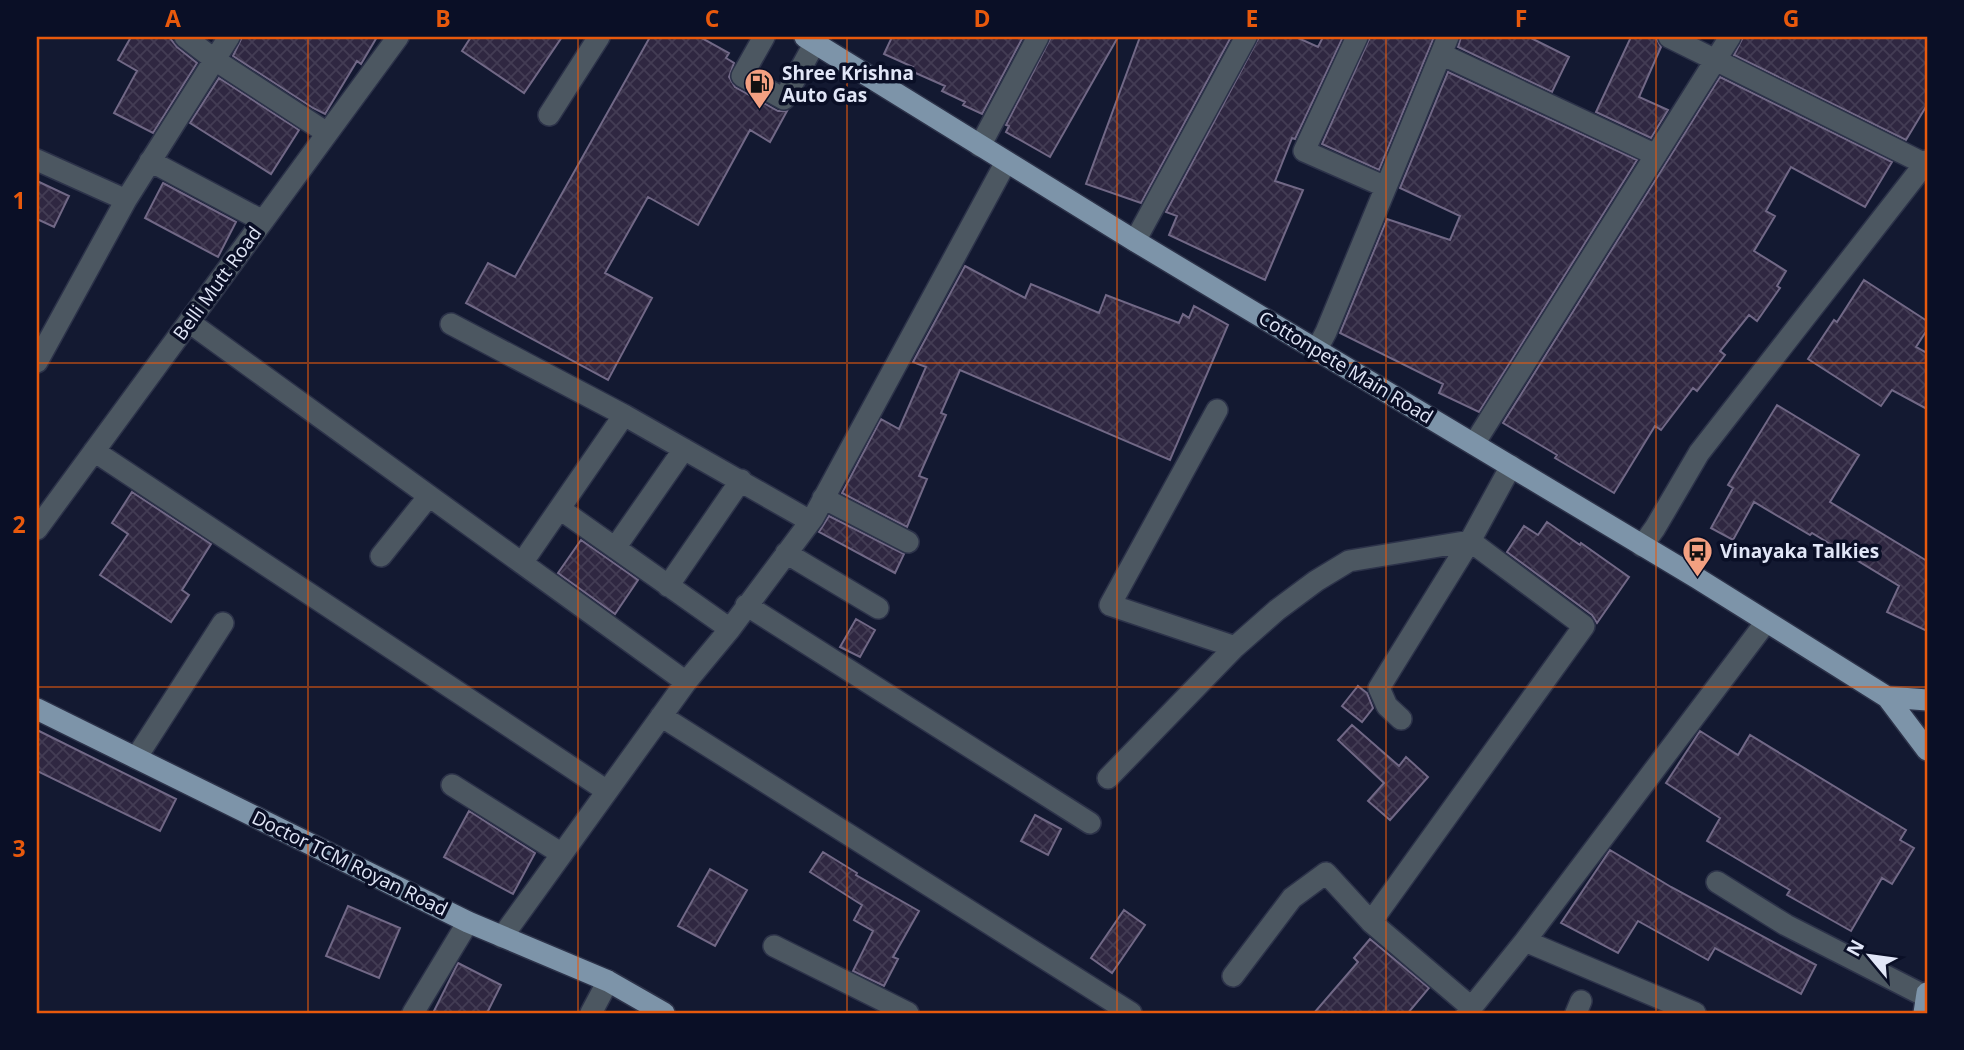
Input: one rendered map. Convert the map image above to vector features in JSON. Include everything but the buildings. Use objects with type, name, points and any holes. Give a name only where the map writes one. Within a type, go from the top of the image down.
[{"type":"main road","name":"Cottonpete Main Road","points":[[812,39],[1135,241],[1474,444],[1887,697],[1927,750]]},
{"type":"main road","name":"Cottonpete Main Road","points":[[1887,697],[1927,700]]},
{"type":"main road","name":"Doctor TCM Royan Road","points":[[37,709],[468,922],[608,981],[664,1013]]},
{"type":"main road","points":[[1924,1013],[1927,995]]},
{"type":"street","points":[[184,37],[327,133]]},
{"type":"street","points":[[37,362],[126,200],[229,37]]},
{"type":"street","name":"Belli Mutt Road","points":[[37,529],[398,37]]},
{"type":"street","points":[[550,115],[599,37]]},
{"type":"street","points":[[764,37],[742,76],[784,99],[812,39]]},
{"type":"street","points":[[980,146],[1038,37]]},
{"type":"street","points":[[1135,241],[1246,37]]},
{"type":"street","points":[[1357,37],[1304,151],[1386,187]]},
{"type":"street","points":[[1642,546],[1699,453],[1926,163],[1669,37]]},
{"type":"street","points":[[1474,444],[1730,37]]},
{"type":"street","points":[[1317,349],[1444,45],[1656,155]]},
{"type":"street","points":[[37,160],[126,200]]},
{"type":"street","points":[[150,161],[263,221]]},
{"type":"street","points":[[502,937],[660,716],[730,629],[810,521],[1006,162]]},
{"type":"street","points":[[189,322],[686,681]]},
{"type":"street","points":[[451,324],[624,415],[810,521]]},
{"type":"street","points":[[1217,410],[1110,605],[1235,647]]},
{"type":"street","points":[[522,563],[624,415]]},
{"type":"street","points":[[615,548],[684,449]]},
{"type":"street","points":[[94,451],[607,791]]},
{"type":"street","points":[[1401,719],[1387,706],[1379,688],[1470,541],[1511,467]]},
{"type":"street","points":[[668,586],[741,480]]},
{"type":"street","points":[[381,556],[429,496]]},
{"type":"street","points":[[823,498],[908,542]]},
{"type":"street","points":[[560,509],[730,629]]},
{"type":"street","points":[[1108,778],[1235,647],[1277,610],[1316,581],[1349,561],[1470,541],[1584,626],[1371,922]]},
{"type":"street","points":[[786,553],[878,608]]},
{"type":"street","points":[[747,606],[1090,823]]},
{"type":"street","points":[[1233,976],[1292,898],[1326,873],[1371,922],[1469,1011],[1766,622]]},
{"type":"street","points":[[136,758],[223,623]]},
{"type":"street","points":[[660,716],[1131,1013]]},
{"type":"street","points":[[452,785],[562,854]]},
{"type":"street","points":[[1717,882],[1786,925],[1927,995]]},
{"type":"street","points":[[413,1013],[468,922]]},
{"type":"street","points":[[1525,941],[1695,1013]]},
{"type":"street","points":[[774,946],[908,1013]]},
{"type":"street","points":[[591,1013],[608,981]]},
{"type":"place","name":"Shree Krishna Auto Gas","points":[[759,111]]},
{"type":"place","name":"Vinayaka Talkies","points":[[1697,578]]}]
